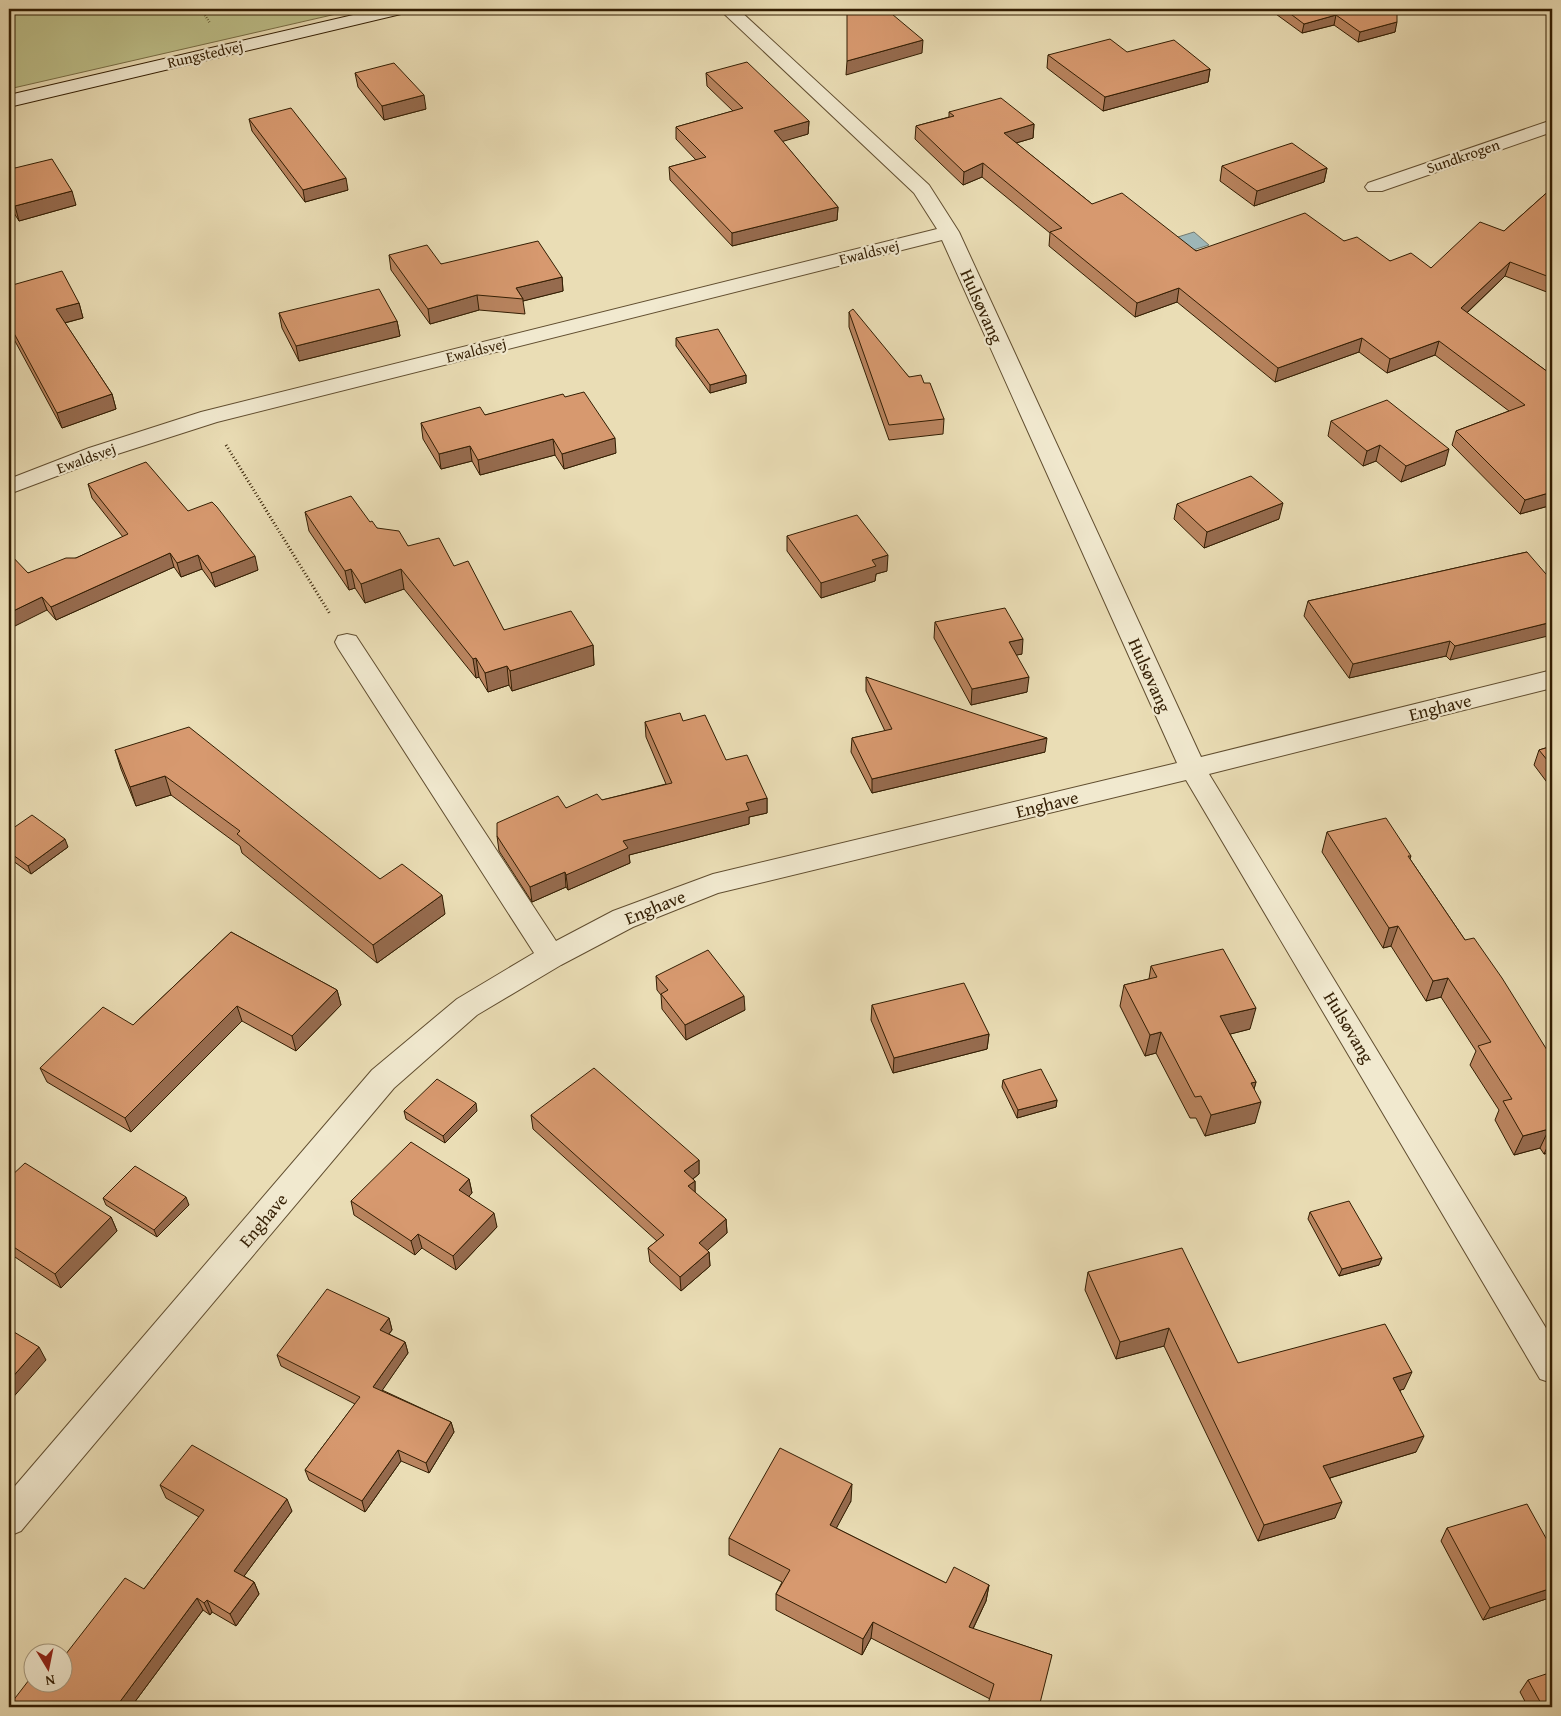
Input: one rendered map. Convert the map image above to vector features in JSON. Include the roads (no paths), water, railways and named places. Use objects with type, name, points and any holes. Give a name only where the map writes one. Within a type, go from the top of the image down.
[{"type":"street","name":"Rungstedvej","points":[[9,101],[401,9]]},
{"type":"street","name":"Hulsøvang","points":[[728,9],[922,189],[949,232],[1193,769],[1552,1368]]},
{"type":"street","name":"Sundkrogen","points":[[1375,187],[1552,126]]},
{"type":"street","name":"Ewaldsvej","points":[[9,487],[97,453],[209,416],[949,232]]},
{"type":"street","points":[[347,642],[551,957]]},
{"type":"street","name":"Enghave","points":[[9,1519],[383,1079],[467,1007],[551,957],[623,919],[713,884],[1193,769],[1552,679]]},
{"type":"water","points":[[1194,232],[1209,245],[1168,258],[1152,245]]}]
